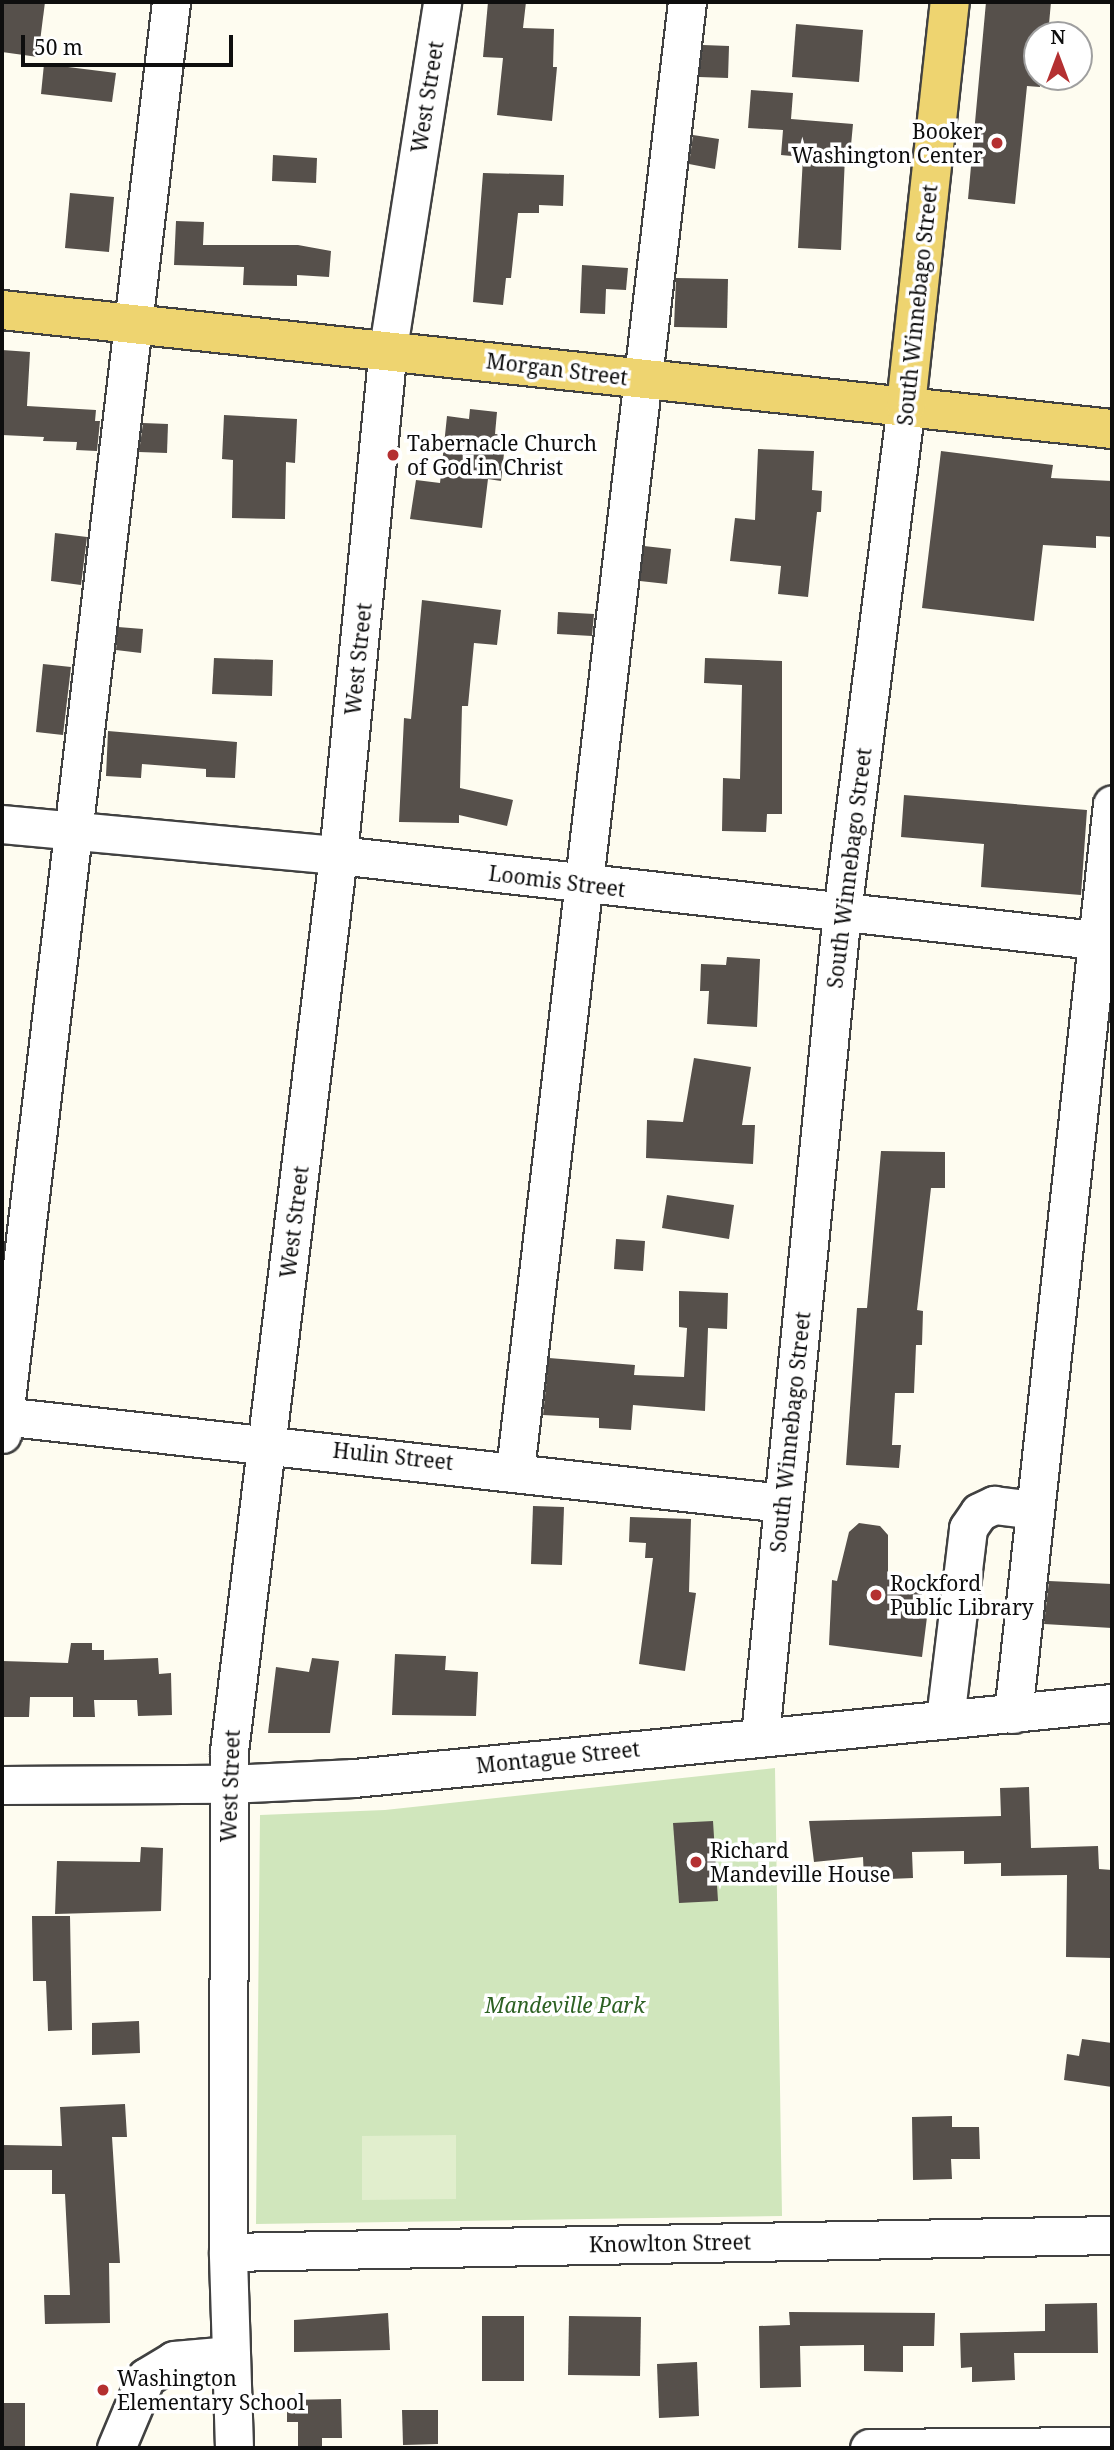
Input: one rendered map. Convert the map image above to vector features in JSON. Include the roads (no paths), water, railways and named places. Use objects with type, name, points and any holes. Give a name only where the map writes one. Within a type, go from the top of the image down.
[{"type":"main road","name":"South Winnebago Street","points":[[906,405],[950,2]]},
{"type":"main road","name":"Morgan Street","points":[[2,310],[388,348],[645,380],[906,405],[1112,429]]},
{"type":"street","points":[[2,1422],[171,2]]},
{"type":"street","name":"West Street","points":[[234,2448],[229,2252],[228,1784],[338,855],[388,348],[442,2]]},
{"type":"street","points":[[515,1470],[581,885],[645,380],[687,2]]},
{"type":"street","name":"South Winnebago Street","points":[[760,1736],[842,912],[906,405]]},
{"type":"street","points":[[1013,1714],[1104,941],[1112,804]]},
{"type":"street","name":"Loomis Street","points":[[2,824],[338,855],[581,885],[1104,941]]},
{"type":"street","name":"Hulin Street","points":[[2,1422],[267,1442],[783,1503]]},
{"type":"street","points":[[945,1719],[968,1528],[979,1512],[994,1505],[1035,1510]]},
{"type":"street","name":"Montague Street","points":[[2,1785],[228,1784],[354,1778],[1112,1703]]},
{"type":"street","name":"Knowlton Street","points":[[229,2252],[1112,2235]]},
{"type":"street","points":[[116,2448],[146,2376],[174,2360],[231,2355]]},
{"type":"street","points":[[869,2448],[1112,2446]]},
{"type":"place","name":"Booker Washington Center","points":[[997,143]]},
{"type":"place","name":"Tabernacle Church of God in Christ","points":[[393,455]]},
{"type":"place","name":"Rockford Public Library","points":[[876,1595]]},
{"type":"place","name":"Richard Mandeville House","points":[[696,1862]]},
{"type":"place","name":"Washington Elementary School","points":[[103,2390]]},
{"type":"park label","name":"Mandeville Park","points":[[565,2005]]}]
